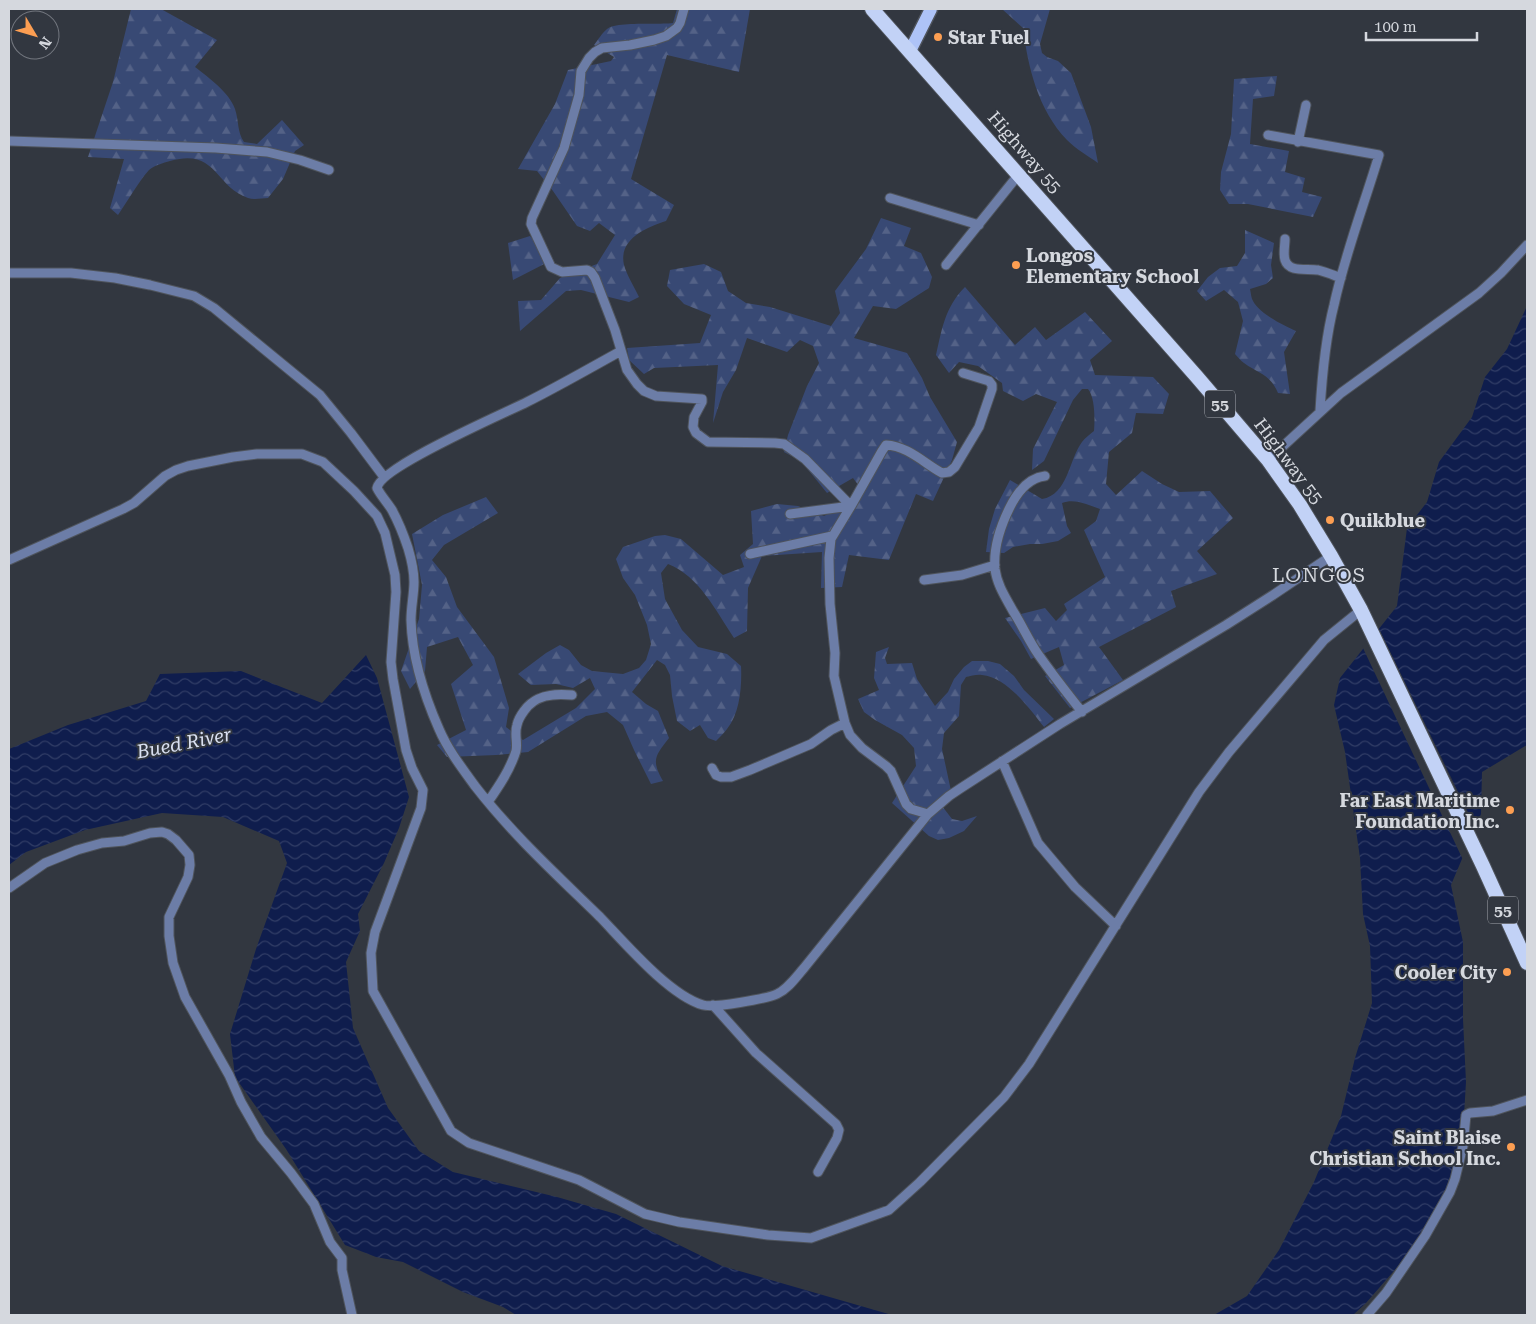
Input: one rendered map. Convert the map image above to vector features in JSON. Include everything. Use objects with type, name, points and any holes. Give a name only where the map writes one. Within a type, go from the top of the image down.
[{"type":"highway","name":"Highway 55","points":[[872,9],[1197,377],[1268,460],[1300,505],[1361,610],[1527,963]]},
{"type":"main road","points":[[910,51],[931,9]]},
{"type":"street","points":[[684,9],[677,28],[666,36],[630,45],[602,48],[589,58],[581,71],[579,95],[564,148],[531,224],[551,267],[562,272],[587,270],[591,272],[595,278],[628,370],[644,391],[656,396],[702,400],[694,417],[693,427],[701,438],[711,443],[784,444],[805,460],[851,506]]},
{"type":"street","points":[[1298,142],[1306,105]]},
{"type":"street","points":[[1268,136],[1379,155],[1334,305],[1325,350],[1320,411]]},
{"type":"street","points":[[9,141],[216,148],[267,152],[300,160],[329,170]]},
{"type":"street","points":[[946,265],[1019,174]]},
{"type":"street","points":[[890,198],[979,225]]},
{"type":"street","points":[[1285,239],[1284,257],[1290,266],[1297,269],[1316,270],[1341,278]]},
{"type":"street","points":[[1268,460],[1341,393],[1479,293],[1502,273],[1527,245]]},
{"type":"street","points":[[9,273],[71,274],[116,278],[194,296],[214,308],[320,396],[384,477]]},
{"type":"street","points":[[621,351],[527,402],[448,439],[388,474],[378,483],[377,488],[392,510],[408,549],[414,580],[411,620],[415,654],[421,683],[445,743],[488,802],[550,870],[643,961],[682,994],[700,1004],[707,1006],[765,998],[777,994],[804,968],[928,814],[949,796],[1167,659],[1273,596],[1331,556]]},
{"type":"street","points":[[928,814],[911,808],[906,804],[891,771],[857,743],[850,735],[845,723],[834,676],[835,653],[830,604],[829,558],[832,536],[886,445],[903,450],[942,473],[949,472],[955,467],[980,427],[992,389],[989,381],[964,373]]},
{"type":"street","points":[[9,560],[123,509],[134,503],[165,476],[188,466],[257,454],[302,454],[323,462],[377,516],[385,533],[392,562],[396,592],[391,662],[393,679],[406,750],[412,768],[423,790],[421,808],[375,932],[371,954],[373,991],[451,1131],[469,1143],[579,1180],[645,1214],[679,1222],[768,1235],[811,1238],[889,1210],[920,1182],[1004,1097],[1029,1064],[1199,792],[1223,760],[1324,640],[1361,610]]},
{"type":"street","points":[[1046,476],[1030,481],[1015,498],[1003,522],[996,540],[995,565],[997,580],[1037,652],[1082,712]]},
{"type":"street","points":[[790,514],[851,506]]},
{"type":"street","points":[[750,554],[832,536]]},
{"type":"street","points":[[924,580],[962,575],[995,565]]},
{"type":"street","points":[[488,802],[512,763],[517,746],[517,723],[531,701],[542,696],[572,695]]},
{"type":"street","points":[[712,768],[716,775],[722,777],[750,770],[811,744],[827,732],[845,723]]},
{"type":"street","points":[[1002,762],[1038,842],[1075,887],[1116,926]]},
{"type":"street","points":[[9,888],[45,863],[76,850],[150,833],[162,832],[168,834],[189,855],[188,877],[169,917],[172,963],[185,997],[261,1137],[292,1173],[314,1204],[330,1242],[342,1258],[342,1270],[352,1315]]},
{"type":"street","points":[[713,1005],[756,1053],[836,1124],[839,1130],[837,1138],[818,1172]]},
{"type":"street","points":[[1367,1315],[1386,1293],[1425,1236],[1450,1192],[1463,1146],[1466,1115],[1470,1113],[1493,1112],[1527,1100]]},
{"type":"green space","points":[[131,9],[161,9],[217,40],[195,67],[218,86],[232,103],[244,142],[257,144],[282,120],[304,145],[295,151],[283,179],[268,198],[248,198],[228,185],[206,164],[185,158],[159,164],[151,168],[118,215],[110,208],[124,159],[88,157],[113,82]]},
{"type":"green space","points":[[677,9],[750,9],[739,72],[667,55],[631,179],[674,205],[666,221],[636,235],[625,248],[623,256],[624,265],[639,297],[629,302],[581,290],[566,291],[520,331],[518,301],[541,300],[560,278],[597,264],[615,235],[599,223],[590,231],[577,226],[537,171],[518,169],[555,104],[568,70],[611,61],[614,57],[594,45],[605,31],[619,25],[673,23]]},
{"type":"green space","points":[[1002,9],[1050,9],[1040,44],[1042,53],[1058,61],[1071,73],[1091,127],[1098,163],[1067,140],[1057,128],[1042,102],[1031,73],[1023,28]]},
{"type":"green space","points":[[1277,76],[1274,96],[1253,99],[1250,144],[1289,151],[1285,172],[1305,178],[1302,192],[1322,197],[1313,217],[1248,204],[1229,204],[1220,190],[1221,172],[1231,134],[1234,79]]},
{"type":"green space","points":[[881,218],[911,228],[904,246],[921,253],[932,277],[929,288],[896,309],[873,306],[854,338],[907,353],[957,442],[952,460],[933,501],[916,494],[889,560],[849,555],[842,587],[821,588],[822,552],[762,556],[748,588],[747,631],[734,638],[698,586],[689,577],[668,564],[661,573],[665,599],[682,630],[698,647],[727,654],[741,666],[741,682],[735,715],[727,729],[716,741],[708,738],[700,725],[690,731],[677,721],[670,675],[665,665],[657,660],[632,692],[658,711],[669,738],[660,749],[656,758],[657,768],[663,781],[651,784],[623,725],[607,712],[586,716],[528,752],[447,757],[437,745],[466,730],[451,684],[473,665],[458,637],[427,647],[425,671],[410,689],[401,671],[419,619],[422,585],[412,534],[443,515],[486,497],[498,513],[444,545],[432,560],[446,577],[457,607],[494,657],[509,708],[506,727],[523,740],[576,708],[595,689],[590,678],[573,688],[556,684],[531,685],[518,674],[546,653],[560,645],[569,650],[581,665],[592,671],[623,674],[639,668],[646,660],[651,644],[647,625],[635,595],[623,578],[616,559],[623,547],[655,536],[665,535],[681,539],[723,575],[744,567],[740,555],[753,544],[751,511],[777,504],[798,506],[824,516],[851,502],[859,486],[853,478],[827,493],[801,461],[784,452],[788,435],[807,386],[819,363],[813,346],[800,340],[787,352],[747,338],[736,370],[723,392],[713,423],[718,365],[654,368],[644,374],[629,360],[627,348],[700,343],[711,315],[684,304],[667,286],[670,270],[704,264],[721,272],[728,291],[746,303],[770,307],[831,326],[840,313],[835,291],[866,249]]},
{"type":"green space","points":[[1245,230],[1274,243],[1271,265],[1273,278],[1266,284],[1250,289],[1252,300],[1256,306],[1272,319],[1296,331],[1284,352],[1290,394],[1278,393],[1268,378],[1244,363],[1235,354],[1243,321],[1238,302],[1224,290],[1206,301],[1197,291],[1208,277],[1220,268],[1237,266],[1245,253]]},
{"type":"green space","points":[[530,236],[552,260],[513,280],[508,243]]},
{"type":"green space","points":[[965,287],[1015,345],[1035,327],[1046,340],[1085,312],[1112,341],[1090,360],[1095,375],[1153,377],[1169,394],[1163,414],[1136,413],[1132,433],[1109,452],[1106,484],[1116,495],[1142,471],[1179,492],[1210,491],[1233,518],[1197,551],[1217,574],[1171,591],[1176,607],[1099,647],[1123,680],[1070,708],[1045,676],[1064,665],[1059,647],[1031,659],[1005,618],[1045,608],[1056,621],[1067,610],[1064,604],[1105,577],[1084,530],[1096,521],[1100,509],[1072,501],[1062,503],[1067,526],[1071,533],[1058,541],[1013,547],[1004,553],[986,552],[989,529],[995,509],[1010,480],[1042,499],[1051,496],[1063,484],[1078,449],[1083,441],[1094,431],[1092,397],[1088,389],[1082,389],[1073,400],[1044,461],[1032,470],[1033,449],[1057,402],[1036,394],[1023,401],[1003,391],[1002,383],[978,366],[959,362],[949,373],[936,355],[949,310]]},
{"type":"green space","points":[[889,647],[885,658],[887,664],[912,663],[917,679],[935,706],[948,692],[954,679],[964,667],[972,661],[988,661],[1000,664],[1014,676],[1024,690],[1054,719],[1044,727],[1017,695],[1000,681],[982,675],[966,677],[961,685],[959,716],[944,733],[942,749],[953,800],[942,806],[952,819],[962,821],[977,816],[964,831],[949,838],[938,840],[929,836],[892,803],[916,766],[914,748],[902,735],[864,712],[858,699],[879,690],[874,678],[876,652]]},
{"type":"water","points":[[1527,306],[1527,745],[1482,772],[1481,814],[1451,885],[1463,942],[1463,1019],[1466,1082],[1462,1149],[1446,1197],[1399,1265],[1353,1315],[1214,1315],[1247,1296],[1279,1250],[1314,1182],[1341,1116],[1355,1058],[1372,1003],[1370,946],[1363,914],[1360,858],[1345,752],[1334,705],[1340,678],[1397,606],[1407,528],[1427,502],[1439,462],[1472,417],[1485,377],[1507,349]]},
{"type":"water","name":"Bued River","points":[[366,655],[377,678],[409,797],[399,828],[384,863],[358,914],[360,931],[346,962],[353,1028],[388,1108],[419,1151],[453,1172],[557,1197],[616,1214],[722,1266],[892,1315],[516,1315],[503,1307],[463,1292],[403,1262],[376,1257],[345,1245],[286,1149],[235,1077],[230,1034],[256,949],[287,863],[279,841],[223,817],[162,813],[85,830],[26,852],[9,865],[9,749],[68,725],[146,701],[160,674],[241,671],[322,703]]},
{"type":"pier","points":[[1380,631],[1477,831],[1464,862],[1362,646],[1370,636]]},
{"type":"place","name":"Star Fuel","points":[[938,37]]},
{"type":"place","name":"Longos Elementary School","points":[[1016,265]]},
{"type":"place","name":"Quikblue","points":[[1330,520]]},
{"type":"place","name":"Far East Maritime Foundation Inc.","points":[[1510,810]]},
{"type":"place","name":"Cooler City","points":[[1507,972]]},
{"type":"place","name":"Saint Blaise Christian School Inc.","points":[[1511,1147]]},
{"type":"district","name":"LONGOS","points":[[1319,575]]}]
